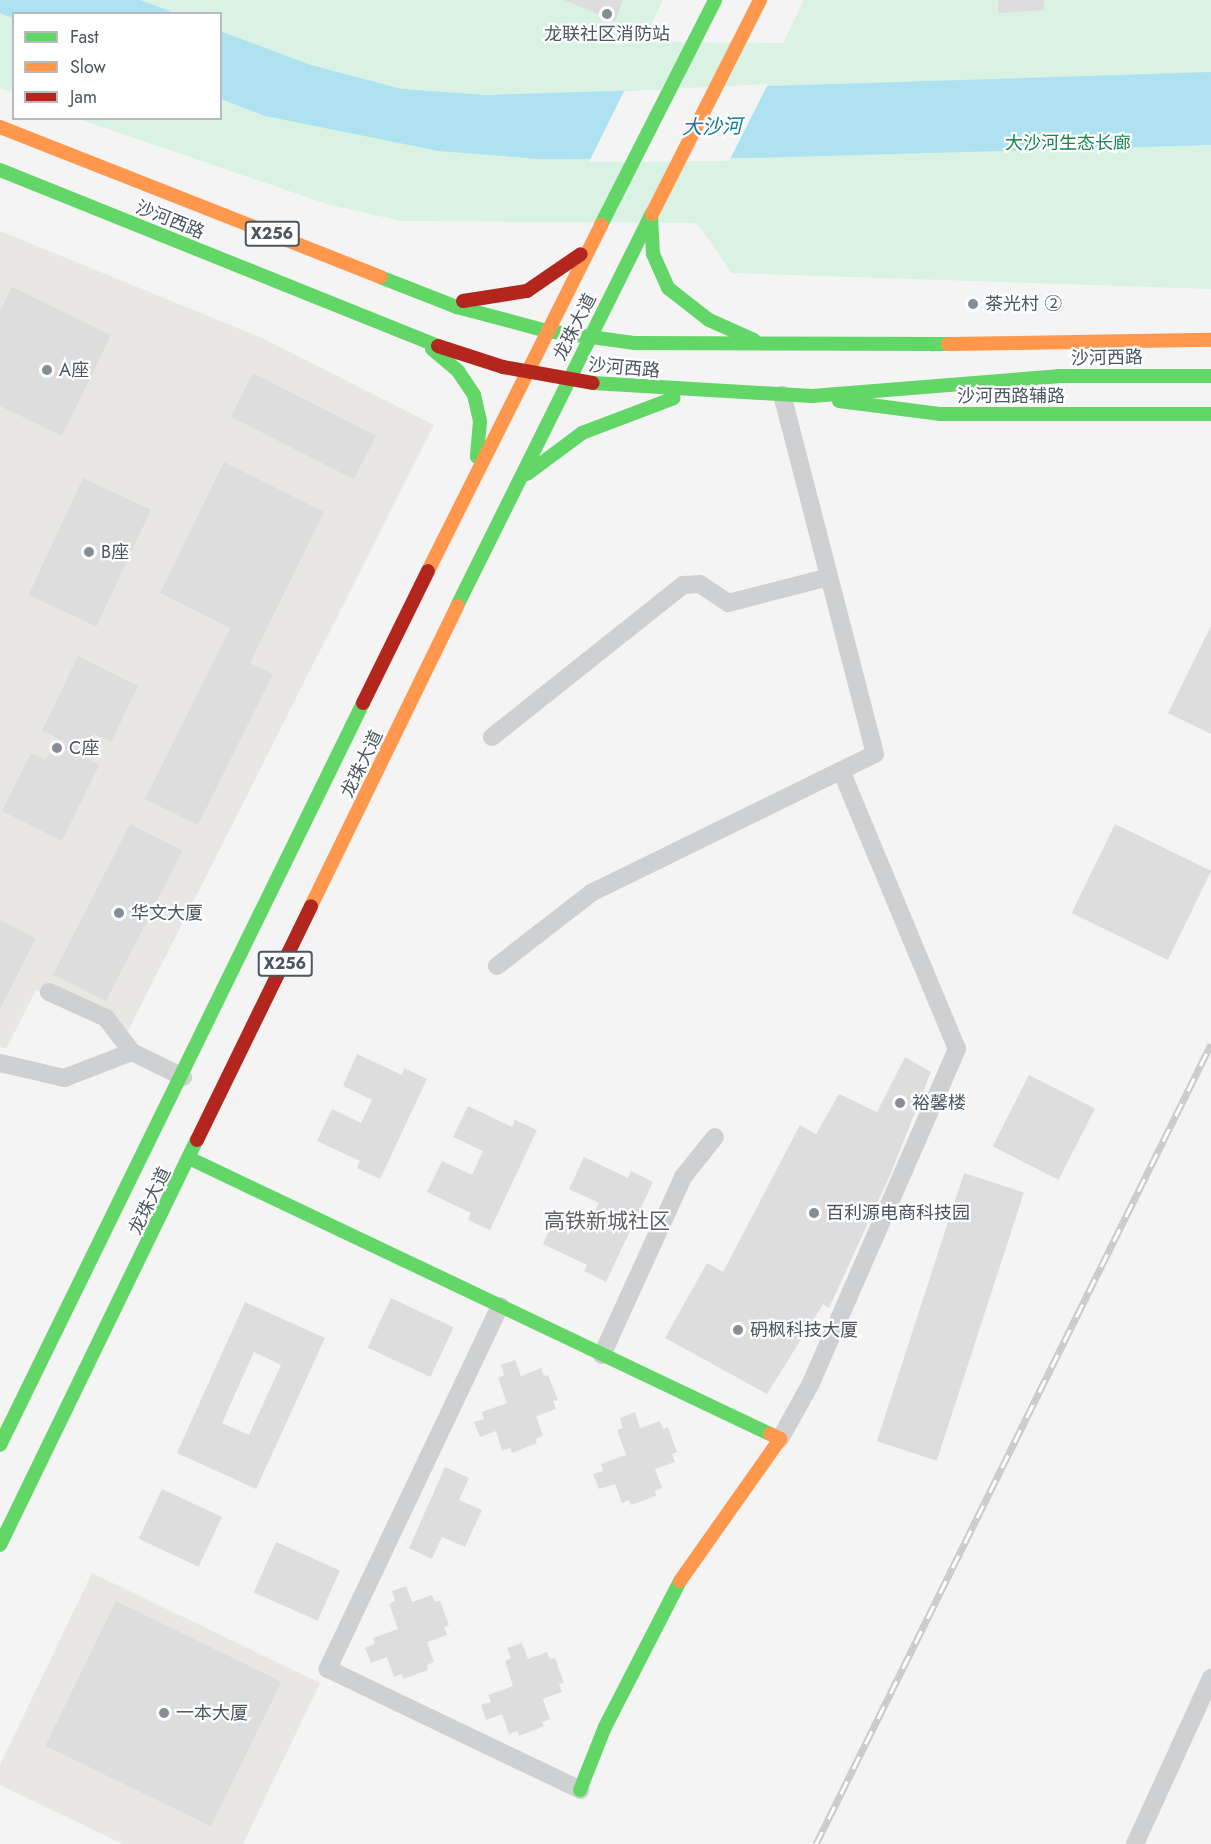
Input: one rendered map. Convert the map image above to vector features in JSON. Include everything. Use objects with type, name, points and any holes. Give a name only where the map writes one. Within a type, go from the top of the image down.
[{"type":"main road","name":"龙珠大道","points":[[0,1445],[183,1077],[466,491],[715,0]]},
{"type":"main road","name":"龙珠大道","points":[[0,1545],[567,381],[760,0]]},
{"type":"main road","name":"沙河西路","points":[[0,128],[435,298],[547,331],[589,338],[775,346],[1211,340]]},
{"type":"main road","name":"沙河西路","points":[[0,171],[411,337],[525,373],[567,381],[707,392],[812,396],[1058,376],[1211,376]]},
{"type":"main road","points":[[651,216],[653,254],[678,298],[722,327],[775,346]]},
{"type":"main road","points":[[435,298],[487,301],[527,291],[572,264],[591,243]]},
{"type":"main road","name":"X256","points":[[411,337],[451,363],[477,403],[480,440],[466,491]]},
{"type":"main road","points":[[515,488],[557,448],[600,423],[707,392]]},
{"type":"main road","name":"沙河西路辅路","points":[[812,396],[934,413],[1211,414]]},
{"type":"main road","points":[[190,1159],[780,1439],[669,1597],[605,1726],[580,1790]]},
{"type":"street","points":[[497,966],[591,893],[875,754],[782,395]]},
{"type":"street","points":[[492,737],[683,585],[700,584],[728,603],[829,577]]},
{"type":"street","points":[[780,1439],[811,1383],[957,1049],[841,771]]},
{"type":"street","points":[[49,992],[106,1018],[132,1052],[183,1077]]},
{"type":"street","points":[[0,1062],[64,1078],[132,1052]]},
{"type":"street","points":[[602,1355],[683,1178],[715,1137]]},
{"type":"street","points":[[500,1306],[328,1670],[580,1790]]},
{"type":"street","points":[[1135,1844],[1211,1678]]},
{"type":"shaded area","points":[[0,231],[262,338],[434,425],[126,1035],[36,990],[6,1049],[0,1047]]},
{"type":"shaded area","name":"一本大厦","points":[[92,1573],[320,1683],[243,1844],[123,1844],[0,1785],[0,1765]]},
{"type":"green space","name":"大沙河生态长廊","points":[[0,0],[663,0],[643,42],[783,43],[804,0],[1211,0],[1211,289],[732,273],[697,223],[401,221],[327,204],[82,120],[222,120],[222,12],[12,12],[12,93],[0,88]]},
{"type":"water","points":[[0,0],[140,0],[172,12],[12,12],[12,18],[0,13]]},
{"type":"water","name":"大沙河","points":[[222,32],[311,65],[401,89],[487,95],[1211,72],[1211,145],[751,158],[540,159],[439,151],[265,116],[222,99]]},
{"type":"pier","points":[[768,84],[729,161],[589,162],[624,91]]},
{"type":"building","name":"龙联社区消防站","points":[[564,0],[623,0],[615,21]]},
{"type":"building","points":[[998,0],[1044,0],[1044,10],[998,13]]},
{"type":"building","name":"A座","points":[[12,287],[111,335],[62,436],[0,406],[0,311]]},
{"type":"building","points":[[253,373],[376,436],[354,479],[231,417]]},
{"type":"building","points":[[224,462],[324,512],[250,663],[273,674],[198,825],[145,799],[230,628],[160,593]]},
{"type":"building","name":"B座","points":[[83,478],[151,510],[96,627],[28,595]]},
{"type":"building","points":[[1211,626],[1211,734],[1168,713]]},
{"type":"building","name":"C座","points":[[78,656],[138,686],[111,742],[94,734],[83,756],[99,765],[62,841],[2,811],[31,753],[46,760],[57,738],[42,731]]},
{"type":"building","name":"华文大厦","points":[[130,824],[183,851],[106,1001],[53,975]]},
{"type":"building","points":[[1115,824],[1211,871],[1168,960],[1072,913]]},
{"type":"building","points":[[0,920],[36,938],[0,1009]]},
{"type":"building","points":[[357,1054],[402,1075],[404,1068],[427,1079],[380,1179],[357,1168],[360,1161],[317,1141],[332,1109],[361,1123],[372,1100],[343,1086]]},
{"type":"building","points":[[905,1057],[931,1072],[891,1173],[829,1308],[823,1304],[767,1394],[665,1338],[707,1263],[723,1272],[800,1125],[816,1134],[839,1094],[877,1112]]},
{"type":"building","points":[[1029,1075],[1095,1109],[1059,1180],[993,1146]]},
{"type":"building","points":[[468,1106],[512,1127],[515,1120],[537,1130],[490,1230],[468,1220],[471,1213],[427,1192],[442,1161],[472,1175],[483,1151],[453,1137]]},
{"type":"building","points":[[584,1157],[628,1178],[631,1171],[653,1182],[606,1282],[584,1271],[587,1265],[543,1244],[558,1212],[587,1226],[599,1203],[569,1189]]},
{"type":"building","points":[[964,1173],[1024,1192],[937,1461],[877,1441]]},
{"type":"building","points":[[391,1298],[454,1327],[430,1377],[368,1348]]},
{"type":"building","points":[[245,1302],[325,1338],[256,1489],[177,1453]],"holes":[[[254,1352],[281,1365],[249,1435],[222,1423]]]},
{"type":"building","points":[[515,1360],[521,1376],[541,1368],[544,1376],[548,1375],[558,1400],[553,1401],[556,1409],[536,1416],[543,1436],[535,1439],[537,1443],[512,1453],[510,1448],[502,1451],[496,1431],[480,1437],[474,1422],[484,1419],[482,1412],[507,1403],[498,1378],[504,1375],[501,1365]]},
{"type":"building","points":[[635,1412],[640,1428],[660,1421],[663,1429],[668,1427],[677,1452],[672,1454],[675,1462],[655,1469],[662,1488],[655,1491],[656,1496],[631,1505],[629,1500],[622,1503],[615,1484],[599,1489],[593,1474],[603,1471],[601,1464],[626,1455],[617,1430],[623,1428],[620,1418]]},
{"type":"building","points":[[445,1467],[469,1478],[459,1500],[482,1510],[465,1547],[442,1537],[432,1559],[409,1548]]},
{"type":"building","points":[[162,1489],[222,1517],[199,1567],[139,1539]]},
{"type":"building","points":[[276,1542],[340,1570],[318,1621],[254,1592]]},
{"type":"building","points":[[406,1586],[412,1602],[432,1595],[435,1602],[440,1601],[449,1625],[444,1627],[447,1635],[427,1642],[434,1662],[427,1665],[428,1670],[403,1679],[402,1674],[394,1677],[387,1657],[371,1663],[365,1648],[375,1644],[373,1638],[398,1629],[389,1604],[395,1601],[392,1591]]},
{"type":"building","name":"一本大厦","points":[[116,1601],[281,1682],[211,1826],[45,1746]]},
{"type":"building","points":[[522,1643],[528,1659],[547,1652],[550,1659],[555,1658],[564,1683],[559,1684],[562,1692],[543,1699],[550,1719],[542,1722],[544,1726],[519,1736],[517,1731],[509,1734],[502,1714],[486,1720],[481,1705],[491,1702],[488,1695],[513,1686],[505,1661],[511,1658],[507,1648]]},
{"type":"railway","points":[[816,1844],[1211,1044]]},
{"type":"traffic: fast","points":[[601,225],[715,0]]},
{"type":"traffic: fast","points":[[0,170],[438,346]]},
{"type":"traffic: fast","points":[[457,606],[652,214]]},
{"type":"traffic: fast","points":[[651,216],[653,254],[668,288],[709,320],[754,340]]},
{"type":"traffic: fast","points":[[380,277],[457,307],[547,331],[635,343],[948,344]]},
{"type":"traffic: fast","points":[[432,349],[458,371],[474,395],[480,421],[477,457]]},
{"type":"traffic: fast","points":[[593,383],[812,396],[1058,376],[1211,376]]},
{"type":"traffic: fast","points":[[527,474],[582,433],[674,398]]},
{"type":"traffic: fast","points":[[839,401],[941,414],[1211,414]]},
{"type":"traffic: fast","points":[[0,1445],[363,703]]},
{"type":"traffic: fast","points":[[0,1545],[197,1140]]},
{"type":"traffic: fast","points":[[191,1159],[770,1434]]},
{"type":"traffic: fast","points":[[580,1790],[605,1727],[680,1581]]},
{"type":"traffic: slow","points":[[652,214],[760,0]]},
{"type":"traffic: slow","points":[[0,127],[380,277]]},
{"type":"traffic: slow","points":[[428,571],[601,225]]},
{"type":"traffic: slow","points":[[948,344],[1211,340]]},
{"type":"traffic: slow","points":[[311,906],[457,606]]},
{"type":"traffic: slow","points":[[680,1581],[780,1439],[770,1434]]},
{"type":"traffic: jam","points":[[463,301],[527,291],[581,254]]},
{"type":"traffic: jam","points":[[438,346],[503,367],[593,383]]},
{"type":"traffic: jam","points":[[363,703],[428,571]]},
{"type":"traffic: jam","points":[[197,1140],[311,906]]},
{"type":"place","name":"龙联社区消防站","points":[[607,14]]},
{"type":"place","name":"茶光村 ②","points":[[973,304]]},
{"type":"place","name":"A座","points":[[47,370]]},
{"type":"place","name":"B座","points":[[89,552]]},
{"type":"place","name":"C座","points":[[57,748]]},
{"type":"place","name":"华文大厦","points":[[119,913]]},
{"type":"place","name":"裕馨楼","points":[[900,1103]]},
{"type":"place","name":"百利源电商科技园","points":[[814,1213]]},
{"type":"place","name":"砃枫科技大厦","points":[[738,1330]]},
{"type":"place","name":"一本大厦","points":[[164,1713]]},
{"type":"district","name":"高铁新城社区","points":[[607,1221]]}]
